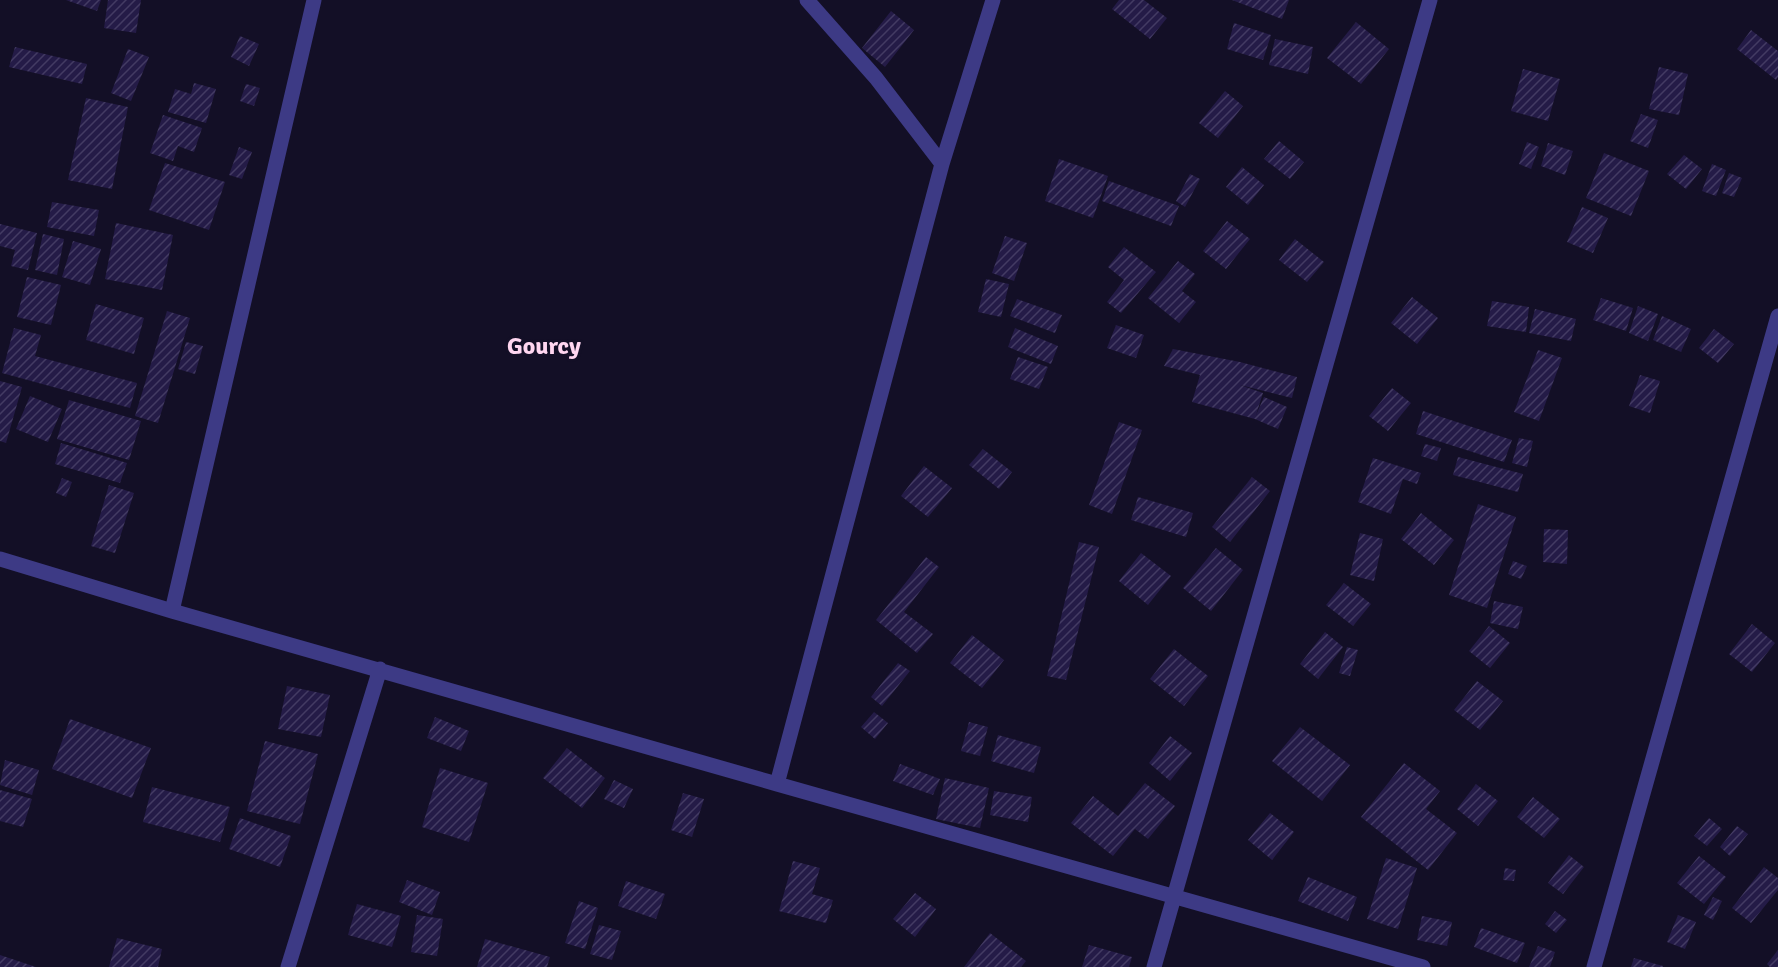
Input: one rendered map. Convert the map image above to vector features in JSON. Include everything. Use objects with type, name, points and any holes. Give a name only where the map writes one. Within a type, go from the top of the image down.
[{"type":"street","points":[[172,611],[314,0]]},
{"type":"street","points":[[807,0],[876,78],[942,164]]},
{"type":"street","points":[[777,784],[942,164],[993,0]]},
{"type":"street","points":[[1154,967],[1430,0]]},
{"type":"street","points":[[1594,967],[1778,316]]},
{"type":"street","points":[[0,559],[172,611],[1423,967]]},
{"type":"street","points":[[288,967],[380,669]]},
{"type":"building","points":[[66,0],[101,0],[97,11]]},
{"type":"building","points":[[108,0],[141,0],[136,33],[104,28]]},
{"type":"building","points":[[1119,0],[1144,0],[1167,18],[1150,39],[1112,9]]},
{"type":"building","points":[[1232,0],[1289,0],[1282,19]]},
{"type":"building","points":[[891,11],[914,30],[885,67],[862,48]]},
{"type":"building","points":[[1356,22],[1389,49],[1361,84],[1327,58]]},
{"type":"building","points":[[1234,23],[1271,35],[1263,60],[1227,49]]},
{"type":"building","points":[[1751,30],[1778,51],[1776,80],[1737,49]]},
{"type":"building","points":[[240,36],[259,44],[249,66],[231,57]]},
{"type":"building","points":[[1275,39],[1313,47],[1308,74],[1269,65]]},
{"type":"building","points":[[15,47],[87,64],[82,84],[9,67]]},
{"type":"building","points":[[128,49],[149,57],[131,101],[111,93]]},
{"type":"building","points":[[1659,67],[1688,74],[1679,115],[1649,109]]},
{"type":"building","points":[[1523,69],[1560,79],[1548,121],[1511,111]]},
{"type":"building","points":[[194,83],[216,89],[206,123],[168,112],[175,89],[191,94]]},
{"type":"building","points":[[246,84],[260,88],[254,106],[240,101]]},
{"type":"building","points":[[1225,91],[1243,106],[1218,138],[1199,123]]},
{"type":"building","points":[[86,98],[128,107],[112,189],[68,180]]},
{"type":"building","points":[[1641,114],[1658,120],[1648,148],[1630,141]]},
{"type":"building","points":[[163,115],[202,128],[194,152],[178,146],[173,161],[150,153]]},
{"type":"building","points":[[1279,141],[1304,162],[1290,179],[1264,159]]},
{"type":"building","points":[[1527,142],[1539,147],[1531,169],[1519,164]]},
{"type":"building","points":[[1548,143],[1573,151],[1565,175],[1541,166]]},
{"type":"building","points":[[239,147],[252,152],[242,179],[229,175]]},
{"type":"building","points":[[1604,153],[1649,171],[1631,216],[1586,198]]},
{"type":"building","points":[[1684,155],[1702,169],[1686,189],[1667,174]]},
{"type":"building","points":[[1059,159],[1108,176],[1093,218],[1045,201]]},
{"type":"building","points":[[165,163],[225,182],[209,230],[149,210]]},
{"type":"building","points":[[1712,164],[1726,170],[1716,196],[1702,191]]},
{"type":"building","points":[[1242,167],[1264,185],[1248,205],[1226,187]]},
{"type":"building","points":[[1729,173],[1742,178],[1734,197],[1722,193]]},
{"type":"building","points":[[1190,174],[1200,179],[1185,207],[1176,201]]},
{"type":"building","points":[[1109,181],[1179,206],[1171,226],[1102,201]]},
{"type":"building","points":[[52,202],[99,210],[94,236],[47,227]]},
{"type":"building","points":[[1582,207],[1608,218],[1593,253],[1567,242]]},
{"type":"building","points":[[1227,221],[1250,239],[1226,269],[1203,251]]},
{"type":"building","points":[[116,223],[173,235],[162,290],[105,279]]},
{"type":"building","points":[[0,224],[37,233],[28,270],[11,266],[15,250],[0,246]]},
{"type":"building","points":[[43,234],[64,239],[57,275],[35,270]]},
{"type":"building","points":[[1005,236],[1027,243],[1014,281],[992,273]]},
{"type":"building","points":[[1295,239],[1324,262],[1307,282],[1279,260]]},
{"type":"building","points":[[73,241],[101,249],[90,285],[62,277]]},
{"type":"building","points":[[1124,247],[1156,272],[1121,313],[1107,302],[1124,280],[1108,267]]},
{"type":"building","points":[[1178,261],[1195,274],[1182,291],[1196,302],[1179,323],[1148,298]]},
{"type":"building","points":[[27,277],[61,285],[51,325],[17,317]]},
{"type":"building","points":[[986,279],[1009,284],[1001,317],[978,312]]},
{"type":"building","points":[[1412,297],[1438,318],[1417,344],[1391,323]]},
{"type":"building","points":[[1601,298],[1633,308],[1626,331],[1593,320]]},
{"type":"building","points":[[1017,299],[1062,315],[1055,333],[1010,316]]},
{"type":"building","points":[[1492,301],[1529,307],[1526,332],[1487,326]]},
{"type":"building","points":[[96,304],[144,318],[134,354],[86,340]]},
{"type":"building","points":[[1638,306],[1658,314],[1648,341],[1629,333]]},
{"type":"building","points":[[1535,309],[1576,319],[1571,341],[1529,333]]},
{"type":"building","points":[[167,311],[190,318],[158,423],[135,416]]},
{"type":"building","points":[[1662,316],[1691,329],[1681,352],[1653,340]]},
{"type":"building","points":[[1116,325],[1144,335],[1136,358],[1107,348]]},
{"type":"building","points":[[14,328],[41,335],[35,356],[137,383],[130,408],[2,373]]},
{"type":"building","points":[[1015,328],[1058,346],[1051,364],[1008,347]]},
{"type":"building","points":[[1714,329],[1734,344],[1718,363],[1699,348]]},
{"type":"building","points":[[186,342],[203,346],[195,374],[178,369]]},
{"type":"building","points":[[1173,349],[1240,362],[1297,377],[1292,398],[1240,385],[1263,393],[1256,415],[1264,397],[1287,407],[1278,429],[1255,419],[1192,402],[1200,375],[1164,366]]},
{"type":"building","points":[[1538,350],[1562,358],[1539,421],[1514,412]]},
{"type":"building","points":[[1018,357],[1048,367],[1039,389],[1010,379]]},
{"type":"building","points":[[1640,375],[1660,381],[1650,413],[1629,406]]},
{"type":"building","points":[[0,381],[22,387],[6,443],[0,441]]},
{"type":"building","points":[[1392,388],[1411,403],[1388,431],[1369,416]]},
{"type":"building","points":[[30,396],[62,409],[48,442],[16,429]]},
{"type":"building","points":[[69,400],[141,421],[129,460],[57,439]]},
{"type":"building","points":[[1423,411],[1512,440],[1504,462],[1416,434]]},
{"type":"building","points":[[1119,422],[1142,430],[1112,514],[1089,505]]},
{"type":"building","points":[[1519,438],[1533,441],[1527,467],[1512,463]]},
{"type":"building","points":[[61,443],[127,463],[120,483],[55,464]]},
{"type":"building","points":[[1425,444],[1441,448],[1437,461],[1421,456]]},
{"type":"building","points":[[983,449],[1012,472],[999,489],[969,465]]},
{"type":"building","points":[[1458,457],[1523,474],[1518,492],[1453,475]]},
{"type":"building","points":[[1373,458],[1421,473],[1417,484],[1403,479],[1391,514],[1358,502]]},
{"type":"building","points":[[924,466],[952,488],[928,517],[901,496]]},
{"type":"building","points":[[1252,477],[1270,491],[1230,542],[1212,527]]},
{"type":"building","points":[[62,478],[72,482],[66,497],[56,493]]},
{"type":"building","points":[[109,485],[134,493],[115,553],[91,546]]},
{"type":"building","points":[[1138,497],[1193,513],[1186,537],[1131,520]]},
{"type":"building","points":[[1478,504],[1516,517],[1487,608],[1449,595]]},
{"type":"building","points":[[1421,513],[1454,540],[1434,565],[1401,539]]},
{"type":"building","points":[[1544,529],[1568,530],[1567,564],[1543,562]]},
{"type":"building","points":[[1360,533],[1383,539],[1374,581],[1350,575]]},
{"type":"building","points":[[1079,542],[1099,547],[1066,680],[1047,676]]},
{"type":"building","points":[[1216,548],[1243,570],[1211,611],[1183,588]]},
{"type":"building","points":[[1141,553],[1171,576],[1148,605],[1119,581]]},
{"type":"building","points":[[926,557],[939,567],[904,612],[933,634],[917,653],[876,620]]},
{"type":"building","points":[[1513,561],[1527,566],[1521,579],[1508,574]]},
{"type":"building","points":[[1344,583],[1371,604],[1353,626],[1326,605]]},
{"type":"building","points":[[1494,601],[1523,607],[1518,629],[1490,623]]},
{"type":"building","points":[[1752,624],[1775,643],[1752,672],[1729,654]]},
{"type":"building","points":[[1489,626],[1510,643],[1490,668],[1469,651]]},
{"type":"building","points":[[1325,632],[1343,647],[1318,679],[1300,664]]},
{"type":"building","points":[[972,635],[1004,660],[982,688],[950,663]]},
{"type":"building","points":[[1347,647],[1358,650],[1350,676],[1339,673]]},
{"type":"building","points":[[1174,649],[1208,676],[1184,706],[1150,679]]},
{"type":"building","points":[[898,663],[910,671],[882,706],[871,697]]},
{"type":"building","points":[[1477,681],[1503,701],[1480,730],[1454,710]]},
{"type":"building","points":[[287,686],[330,695],[321,737],[278,729]]},
{"type":"building","points":[[874,712],[888,723],[875,739],[861,727]]},
{"type":"building","points":[[435,717],[469,731],[461,751],[427,738]]},
{"type":"building","points":[[70,719],[151,748],[132,798],[52,769]]},
{"type":"building","points":[[969,722],[988,727],[980,756],[961,751]]},
{"type":"building","points":[[1300,727],[1350,765],[1322,801],[1272,761]]},
{"type":"building","points":[[998,735],[1041,747],[1034,773],[991,761]]},
{"type":"building","points":[[1170,736],[1192,753],[1170,781],[1149,763]]},
{"type":"building","points":[[265,741],[318,754],[300,824],[247,811]]},
{"type":"building","points":[[567,748],[605,778],[582,808],[543,778]]},
{"type":"building","points":[[5,760],[39,770],[32,795],[0,785]]},
{"type":"building","points":[[1404,763],[1440,791],[1426,809],[1457,833],[1428,870],[1361,817]]},
{"type":"building","points":[[900,764],[940,779],[933,795],[893,781]]},
{"type":"building","points":[[440,768],[488,783],[469,842],[422,827]]},
{"type":"building","points":[[945,778],[989,788],[980,828],[936,819]]},
{"type":"building","points":[[614,780],[633,789],[624,808],[604,799]]},
{"type":"building","points":[[1145,783],[1175,806],[1148,839],[1135,829],[1113,856],[1071,823],[1093,796],[1118,816]]},
{"type":"building","points":[[1476,784],[1498,801],[1478,826],[1457,809]]},
{"type":"building","points":[[152,787],[230,807],[220,842],[143,822]]},
{"type":"building","points":[[0,790],[32,799],[23,827],[0,821]]},
{"type":"building","points":[[994,791],[1032,797],[1028,822],[990,815]]},
{"type":"building","points":[[683,793],[704,799],[692,837],[671,830]]},
{"type":"building","points":[[1533,797],[1560,819],[1544,838],[1517,817]]},
{"type":"building","points":[[1270,813],[1294,832],[1272,860],[1248,840]]},
{"type":"building","points":[[240,818],[291,836],[280,867],[229,849]]},
{"type":"building","points":[[1709,818],[1722,829],[1707,846],[1694,836]]},
{"type":"building","points":[[1737,826],[1748,834],[1730,856],[1720,847]]},
{"type":"building","points":[[1569,855],[1584,867],[1563,894],[1548,883]]},
{"type":"building","points":[[1699,856],[1726,877],[1704,904],[1677,883]]},
{"type":"building","points":[[1386,858],[1417,868],[1398,929],[1367,919]]},
{"type":"building","points":[[793,861],[820,868],[812,894],[833,900],[826,923],[779,911]]},
{"type":"building","points":[[1764,867],[1778,878],[1778,890],[1751,923],[1732,908]]},
{"type":"building","points":[[1505,868],[1516,870],[1514,881],[1503,880]]},
{"type":"building","points":[[1308,877],[1357,897],[1348,921],[1298,901]]},
{"type":"building","points":[[407,880],[440,892],[432,915],[399,902]]},
{"type":"building","points":[[626,881],[665,894],[656,919],[618,906]]},
{"type":"building","points":[[915,893],[936,909],[915,937],[893,919]]},
{"type":"building","points":[[1713,897],[1722,901],[1713,920],[1704,915]]},
{"type":"building","points":[[579,901],[598,908],[585,949],[565,943]]},
{"type":"building","points":[[357,904],[401,916],[392,947],[348,935]]},
{"type":"building","points":[[1555,911],[1567,920],[1556,933],[1545,924]]},
{"type":"building","points":[[417,915],[443,919],[437,956],[411,952]]},
{"type":"building","points":[[1678,915],[1696,922],[1685,949],[1667,942]]},
{"type":"building","points":[[1422,916],[1452,922],[1447,946],[1417,940]]},
{"type":"building","points":[[599,925],[621,931],[612,960],[590,954]]},
{"type":"building","points":[[1481,928],[1525,943],[1517,963],[1474,947]]},
{"type":"building","points":[[990,933],[1026,961],[1021,967],[964,967]]},
{"type":"building","points":[[117,938],[162,949],[158,967],[109,967]]},
{"type":"building","points":[[485,939],[550,957],[547,967],[477,967]]},
{"type":"building","points":[[1089,945],[1132,957],[1129,967],[1082,967]]},
{"type":"building","points":[[1538,946],[1555,952],[1550,967],[1529,967]]},
{"type":"building","points":[[1778,950],[1778,967],[1770,967],[1767,964]]},
{"type":"building","points":[[0,955],[36,967],[0,967]]},
{"type":"building","points":[[1634,958],[1663,966],[1663,967],[1631,967]]},
{"type":"district","name":"Gourcy","points":[[544,346]]}]
